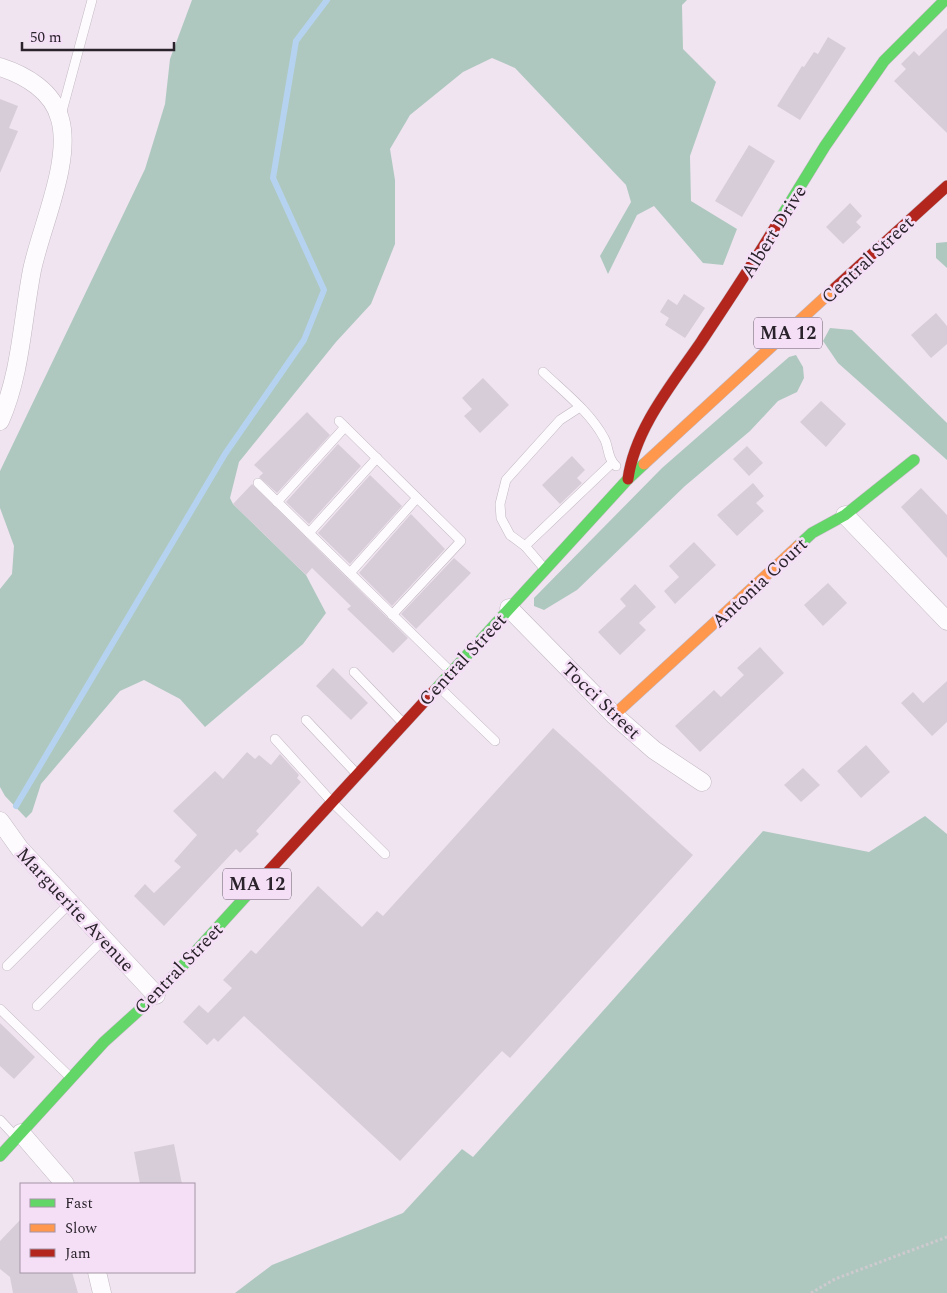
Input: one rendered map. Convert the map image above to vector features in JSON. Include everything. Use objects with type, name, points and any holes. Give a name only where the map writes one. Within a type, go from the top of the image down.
[{"type":"main road","name":"Albert Drive","points":[[628,479],[631,457],[658,405],[752,266],[825,146],[884,61],[945,0]]},
{"type":"main road","name":"Central Street","points":[[0,1156],[104,1042],[156,995],[628,479],[947,186]]},
{"type":"main road","name":"Antonia Court","points":[[614,715],[812,533],[845,515],[914,460]]},
{"type":"street","points":[[0,66],[30,79],[42,90],[60,118],[63,134],[60,169],[32,270],[22,344],[12,395],[0,421]]},
{"type":"street","points":[[845,515],[947,621]]},
{"type":"street","name":"Tocci Street","points":[[509,608],[614,715],[654,750],[702,782]]},
{"type":"street","name":"Marguerite Avenue","points":[[0,821],[20,849],[156,995]]},
{"type":"street","points":[[19,1136],[64,1183]]},
{"type":"street","points":[[97,1273],[102,1293]]},
{"type":"lane","points":[[60,118],[92,0]]},
{"type":"lane","points":[[543,372],[580,407],[604,438],[612,463],[628,479]]},
{"type":"lane","points":[[545,570],[525,546],[510,535],[501,518],[500,504],[506,480],[560,420],[580,407]]},
{"type":"lane","points":[[277,502],[342,424],[460,541],[392,615]]},
{"type":"lane","points":[[308,533],[377,458]]},
{"type":"lane","points":[[525,546],[612,463]]},
{"type":"lane","points":[[258,484],[451,672]]},
{"type":"lane","points":[[350,573],[417,498]]},
{"type":"lane","points":[[354,672],[403,724]]},
{"type":"lane","points":[[438,686],[495,741]]},
{"type":"lane","points":[[306,720],[357,774]]},
{"type":"lane","points":[[275,739],[332,802],[385,854]]},
{"type":"lane","points":[[7,966],[70,903]]},
{"type":"lane","points":[[37,1006],[104,939]]},
{"type":"lane","points":[[0,1009],[71,1078]]},
{"type":"lane","points":[[0,1120],[19,1136]]},
{"type":"path","points":[[811,1293],[835,1279],[947,1237]]},
{"type":"green space","points":[[192,0],[687,0],[682,5],[683,49],[716,82],[690,156],[691,201],[737,229],[723,265],[703,263],[654,206],[637,215],[608,274],[600,256],[631,202],[626,185],[515,68],[492,58],[463,72],[410,115],[390,149],[395,180],[395,244],[371,304],[336,342],[239,462],[230,498],[233,504],[306,575],[326,613],[303,644],[205,727],[180,699],[144,680],[120,691],[41,784],[32,812],[26,818],[5,796],[0,787],[0,589],[12,574],[14,546],[0,508],[0,471],[145,169],[165,104],[170,59]]},
{"type":"green space","points":[[947,242],[947,268],[936,258],[936,243]]},
{"type":"green space","points":[[830,328],[852,330],[947,423],[947,460],[838,363],[823,341]]},
{"type":"green space","points":[[796,355],[803,367],[804,378],[797,392],[778,401],[750,431],[685,486],[577,590],[544,610],[534,606],[534,598],[662,468],[789,357]]},
{"type":"green space","points":[[925,816],[947,834],[947,1293],[235,1293],[272,1265],[403,1213],[462,1149],[473,1157],[763,831],[869,852]]},
{"type":"building","points":[[947,28],[947,133],[894,81],[906,69],[901,64],[914,51],[919,56]]},
{"type":"building","points":[[828,37],[846,48],[800,120],[777,106],[802,66],[804,67],[814,52],[818,54]]},
{"type":"building","points":[[0,99],[18,106],[9,128],[18,131],[0,173]]},
{"type":"building","points":[[749,145],[775,161],[742,217],[715,201]]},
{"type":"building","points":[[850,203],[862,216],[856,222],[861,227],[843,244],[826,227]]},
{"type":"building","points":[[684,294],[705,308],[685,338],[665,325],[669,318],[660,312],[668,299],[677,305]]},
{"type":"building","points":[[936,313],[947,326],[947,344],[931,358],[911,335]]},
{"type":"building","points":[[483,378],[509,405],[480,433],[464,416],[472,409],[462,398]]},
{"type":"building","points":[[821,401],[846,424],[826,447],[800,422]]},
{"type":"building","points":[[307,412],[330,435],[277,493],[259,477],[263,473],[254,465]]},
{"type":"building","points":[[338,444],[361,466],[309,524],[286,502]]},
{"type":"building","points":[[747,446],[763,463],[749,476],[733,459]]},
{"type":"building","points":[[572,456],[585,470],[577,478],[582,483],[560,504],[542,485]]},
{"type":"building","points":[[370,475],[402,506],[350,564],[318,533]]},
{"type":"building","points":[[753,483],[764,496],[756,503],[764,511],[737,536],[717,515]]},
{"type":"building","points":[[252,484],[408,638],[393,653],[347,609],[351,606],[312,568],[306,575],[233,504]]},
{"type":"building","points":[[921,488],[947,515],[947,558],[901,507]]},
{"type":"building","points":[[411,514],[445,549],[392,606],[359,573]]},
{"type":"building","points":[[694,542],[716,565],[675,604],[664,591],[679,577],[669,566]]},
{"type":"building","points":[[454,558],[471,573],[416,629],[401,614]]},
{"type":"building","points":[[828,583],[847,603],[823,626],[804,605]]},
{"type":"building","points":[[635,584],[656,607],[639,623],[646,630],[620,655],[598,632],[626,606],[620,599]]},
{"type":"building","points":[[760,647],[784,673],[700,752],[675,726],[714,690],[721,697],[744,675],[737,668]]},
{"type":"building","points":[[333,668],[368,703],[351,720],[316,686]]},
{"type":"building","points":[[947,681],[947,722],[932,736],[901,703],[913,692],[923,703]]},
{"type":"building","points":[[553,728],[693,855],[510,1058],[502,1051],[400,1161],[244,1016],[218,1042],[214,1038],[207,1045],[183,1022],[199,1005],[208,1013],[232,988],[223,980],[251,950],[256,954],[318,886],[362,927],[377,911],[383,916]]},
{"type":"building","points":[[866,745],[890,772],[861,798],[837,771]]},
{"type":"building","points":[[247,752],[255,759],[259,755],[271,765],[280,754],[299,775],[297,778],[301,782],[256,831],[259,834],[240,853],[236,849],[164,926],[134,896],[145,884],[154,893],[181,867],[174,861],[197,835],[173,811],[215,771],[223,779]]},
{"type":"building","points":[[803,768],[820,785],[801,802],[784,785]]},
{"type":"building","points":[[0,1023],[35,1057],[14,1079],[0,1066]]},
{"type":"building","points":[[174,1144],[182,1183],[140,1183],[134,1152]]},
{"type":"building","points":[[20,1220],[20,1273],[72,1273],[78,1293],[13,1293],[10,1277],[0,1269],[0,1241]]},
{"type":"waterway","points":[[16,806],[225,454],[304,340],[324,290],[273,178],[296,41],[327,0]]},
{"type":"traffic: fast","points":[[780,219],[825,146],[884,61],[945,0]]},
{"type":"traffic: fast","points":[[798,546],[812,533],[845,515],[914,460]]},
{"type":"traffic: fast","points":[[435,690],[628,479],[644,464]]},
{"type":"traffic: fast","points":[[0,1156],[104,1042],[156,995],[267,873]]},
{"type":"traffic: slow","points":[[644,464],[835,288]]},
{"type":"traffic: slow","points":[[614,715],[798,546]]},
{"type":"traffic: jam","points":[[835,288],[947,186]]},
{"type":"traffic: jam","points":[[628,479],[638,442],[647,424],[667,390],[701,342],[780,219]]},
{"type":"traffic: jam","points":[[267,873],[435,690]]}]
